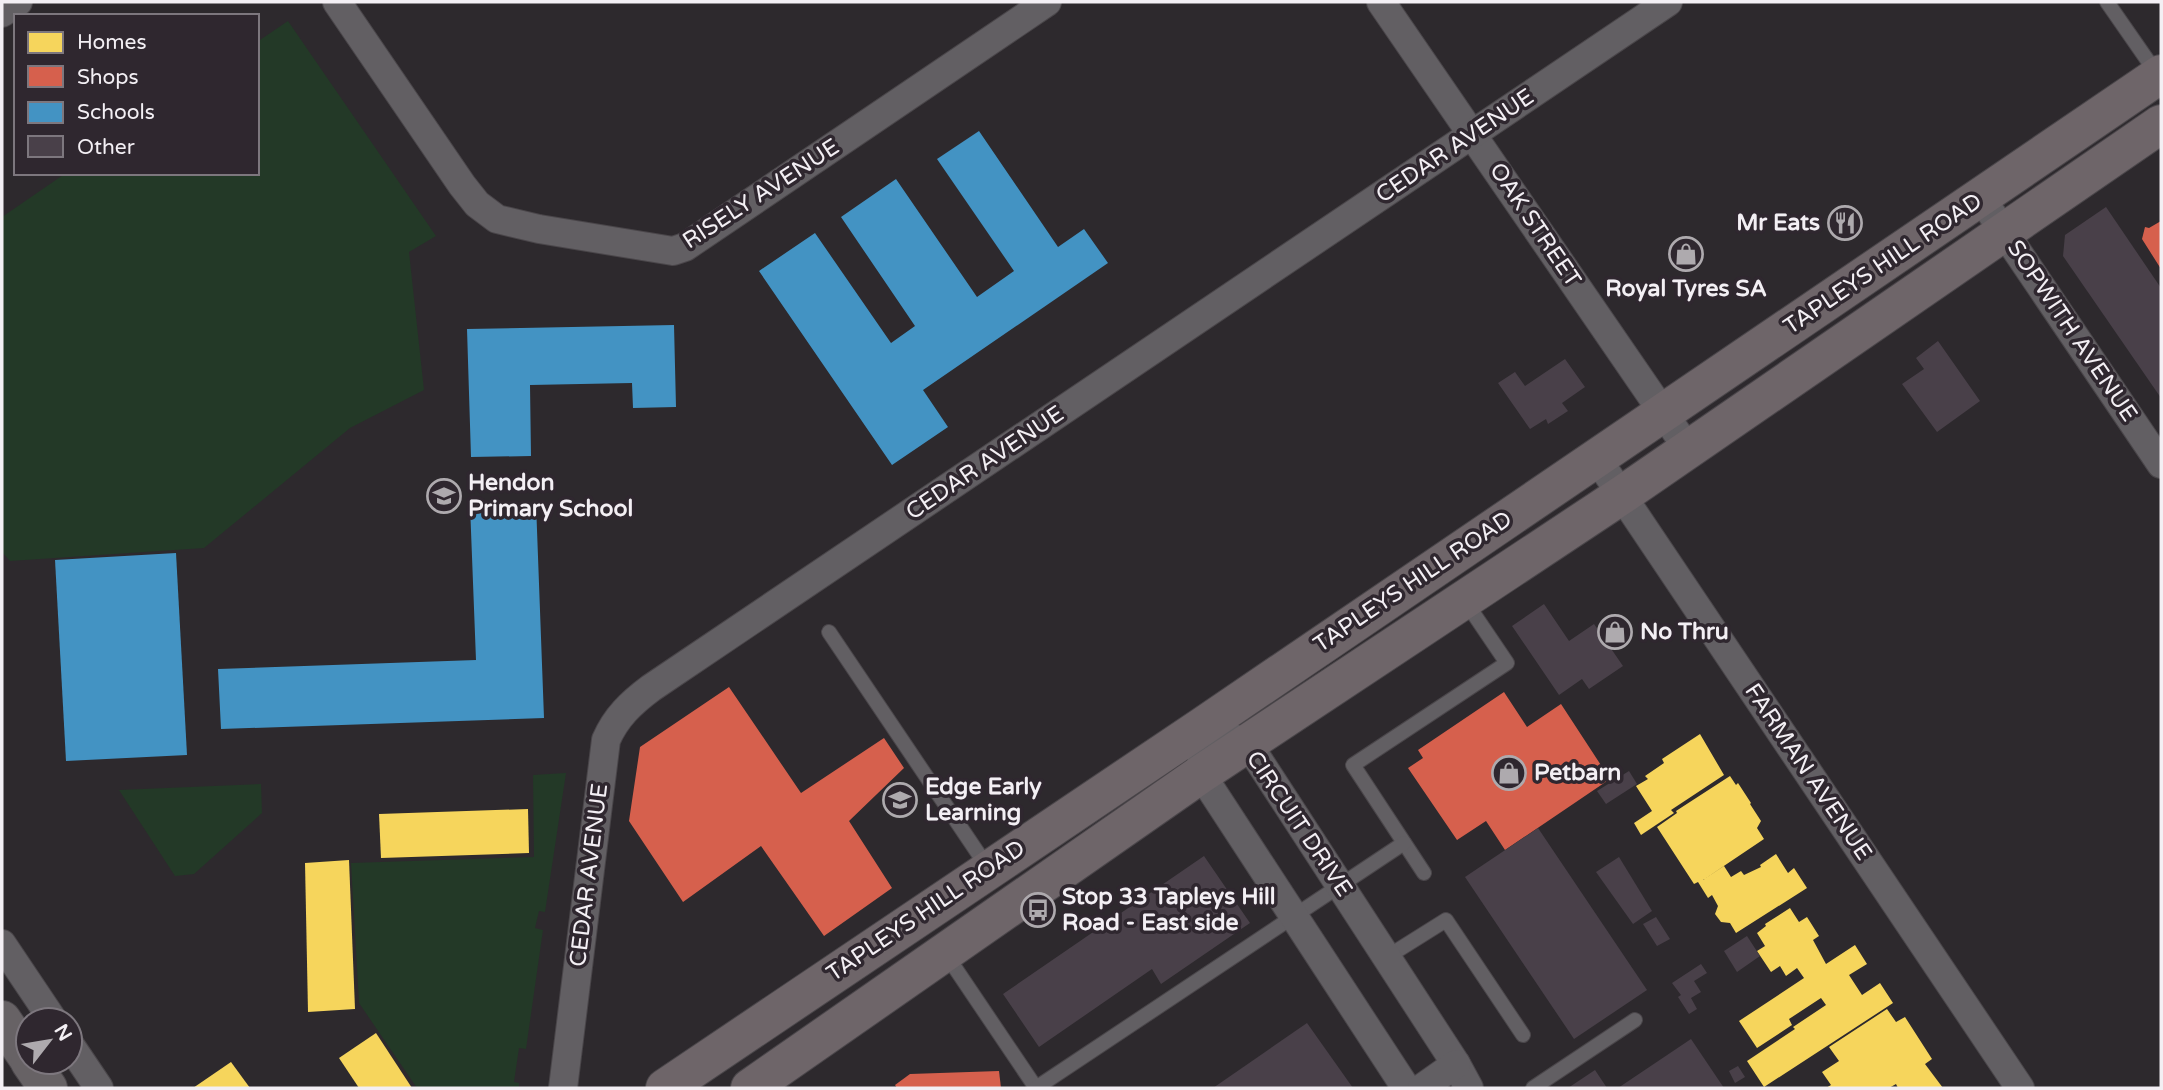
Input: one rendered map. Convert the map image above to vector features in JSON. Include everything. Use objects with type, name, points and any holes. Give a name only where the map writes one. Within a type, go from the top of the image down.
[{"type":"main road","name":"TAPLEYS HILL ROAD","points":[[665,1088],[2160,77]]},
{"type":"main road","name":"TAPLEYS HILL ROAD","points":[[750,1088],[1200,775],[1622,495],[2161,124]]},
{"type":"main road","points":[[2,1020],[14,1038]]},
{"type":"street","points":[[2,13],[18,2]]},
{"type":"street","name":"RISELY AVENUE","points":[[337,2],[462,185],[497,219],[539,229],[673,251],[685,247],[1047,2]]},
{"type":"street","name":"OAK STREET","points":[[1381,2],[1688,449]]},
{"type":"street","name":"CEDAR AVENUE","points":[[563,1088],[606,740],[614,723],[630,704],[1668,2]]},
{"type":"street","name":"SOPWITH AVENUE","points":[[1981,198],[2161,464]]},
{"type":"street","name":"FARMAN AVENUE","points":[[1596,457],[2020,1088]]},
{"type":"street","points":[[1203,726],[1200,775],[1406,1088]]},
{"type":"street","name":"CIRCUIT DRIVE","points":[[1203,726],[1248,744],[1462,1076]]},
{"type":"street","points":[[2,944],[44,1006]]},
{"type":"street","points":[[84,1069],[99,1088]]},
{"type":"street","points":[[1422,1088],[1462,1076]]},
{"type":"lane","points":[[2107,2],[2160,77]]},
{"type":"lane","points":[[1424,873],[1353,765],[1507,663],[1464,600]]},
{"type":"lane","points":[[829,632],[988,869]]},
{"type":"lane","points":[[945,952],[1036,1088],[1405,843]]},
{"type":"lane","points":[[1387,957],[1446,920],[1523,1035]]},
{"type":"lane","points":[[1533,1088],[1635,1020]]},
{"type":"green space","points":[[288,21],[436,236],[409,252],[424,390],[350,428],[204,548],[10,561],[2,552],[2,217],[63,175],[259,175],[259,41]]},
{"type":"green space","points":[[566,773],[545,912],[539,911],[535,928],[543,930],[526,1049],[519,1048],[514,1082],[519,1083],[519,1088],[417,1088],[359,1003],[351,863],[534,857],[533,775]]},
{"type":"green space","points":[[261,784],[262,813],[194,874],[175,876],[119,790]]},
{"type":"building: Homes","points":[[1700,734],[1724,775],[1671,810],[1674,813],[1641,835],[1634,823],[1652,811],[1636,786],[1648,779],[1645,776],[1664,763],[1662,759]]},
{"type":"building: Homes","points":[[1730,776],[1736,785],[1738,783],[1761,821],[1757,828],[1764,839],[1703,880],[1724,866],[1731,877],[1741,871],[1744,875],[1761,867],[1760,865],[1776,854],[1788,873],[1794,868],[1807,888],[1736,933],[1730,923],[1721,922],[1715,914],[1718,906],[1712,895],[1708,898],[1698,882],[1694,884],[1657,827],[1677,813],[1676,811]]},
{"type":"building: Homes","points":[[528,809],[529,853],[381,858],[379,814]]},
{"type":"building: Homes","points":[[349,860],[355,1009],[308,1012],[305,863]]},
{"type":"building: Homes","points":[[1790,908],[1799,922],[1807,917],[1819,936],[1813,940],[1826,964],[1855,945],[1867,964],[1849,975],[1862,995],[1880,983],[1893,1003],[1764,1087],[1747,1061],[1826,1005],[1821,998],[1789,1019],[1792,1025],[1757,1048],[1739,1021],[1804,978],[1797,968],[1786,976],[1780,966],[1771,972],[1757,951],[1765,946],[1757,933],[1765,924]]},
{"type":"building: Homes","points":[[1887,1009],[1896,1022],[1905,1017],[1932,1059],[1925,1064],[1943,1088],[1898,1088],[1896,1084],[1889,1088],[1826,1088],[1831,1085],[1822,1072],[1839,1061],[1829,1047]]},
{"type":"building: Homes","points":[[376,1033],[412,1088],[359,1088],[339,1058]]},
{"type":"building: Homes","points":[[231,1062],[250,1088],[193,1088]]},
{"type":"building: Shops","points":[[2161,221],[2161,269],[2142,239],[2145,227],[2149,228]]},
{"type":"building: Shops","points":[[729,687],[801,793],[884,738],[904,768],[849,821],[892,888],[824,936],[761,846],[683,902],[629,821],[640,747]]},
{"type":"building: Shops","name":"Petbarn","points":[[1504,692],[1527,727],[1561,704],[1610,779],[1505,850],[1486,821],[1457,840],[1408,768],[1423,758],[1418,750]]},
{"type":"building: Shops","points":[[999,1071],[1001,1088],[897,1088],[895,1085],[910,1074]]},
{"type":"building: Schools","points":[[979,131],[1058,247],[1084,229],[1108,263],[923,390],[948,427],[892,465],[759,271],[815,233],[891,343],[915,326],[841,217],[896,179],[977,297],[1014,271],[937,159]]},
{"type":"building: Schools","points":[[674,325],[676,407],[633,408],[632,383],[530,385],[531,456],[471,457],[467,329]]},
{"type":"building: Schools","points":[[536,503],[544,718],[221,729],[218,669],[476,660],[470,505]]},
{"type":"building: Schools","points":[[176,553],[187,755],[66,761],[55,560]]},
{"type":"building: Other","points":[[2106,207],[2161,288],[2161,398],[2063,256],[2065,235]]},
{"type":"building: Other","points":[[1938,341],[1980,401],[1937,432],[1902,384],[1924,369],[1916,358]]},
{"type":"building: Other","points":[[1565,359],[1585,387],[1562,403],[1568,411],[1548,424],[1546,419],[1530,429],[1498,383],[1515,372],[1525,386]]},
{"type":"building: Other","points":[[1544,604],[1569,641],[1594,624],[1623,666],[1589,689],[1582,679],[1559,695],[1512,626]]},
{"type":"building: Other","points":[[1629,771],[1637,784],[1606,804],[1597,791]]},
{"type":"building: Other","points":[[1538,828],[1647,990],[1574,1039],[1465,877]]},
{"type":"building: Other","points":[[1204,856],[1250,923],[1161,984],[1152,969],[1039,1047],[1003,994]]},
{"type":"building: Other","points":[[1619,857],[1652,911],[1633,924],[1596,872]]},
{"type":"building: Other","points":[[1656,917],[1670,939],[1657,946],[1643,924]]},
{"type":"building: Other","points":[[1747,936],[1760,956],[1737,972],[1724,951]]},
{"type":"building: Other","points":[[1701,964],[1707,973],[1694,981],[1701,992],[1691,998],[1697,1009],[1689,1014],[1678,997],[1681,995],[1672,983]]},
{"type":"building: Other","points":[[1307,1023],[1353,1088],[1213,1088]]},
{"type":"building: Other","points":[[1691,1039],[1724,1088],[1618,1088]]},
{"type":"building: Other","points":[[1738,1066],[1745,1077],[1735,1083],[1729,1071]]},
{"type":"building: Other","points":[[1595,1070],[1607,1088],[1568,1088]]},
{"type":"place","name":"Mr Eats","points":[[1845,223]]},
{"type":"place","name":"Royal Tyres SA","points":[[1686,254]]},
{"type":"place","name":"Hendon Primary School","points":[[444,496]]},
{"type":"place","name":"No Thru","points":[[1615,632]]},
{"type":"place","name":"Petbarn","points":[[1509,773]]},
{"type":"place","name":"Edge Early Learning","points":[[900,800]]},
{"type":"place","name":"Stop 33 Tapleys Hill Road - East side","points":[[1038,910]]}]
